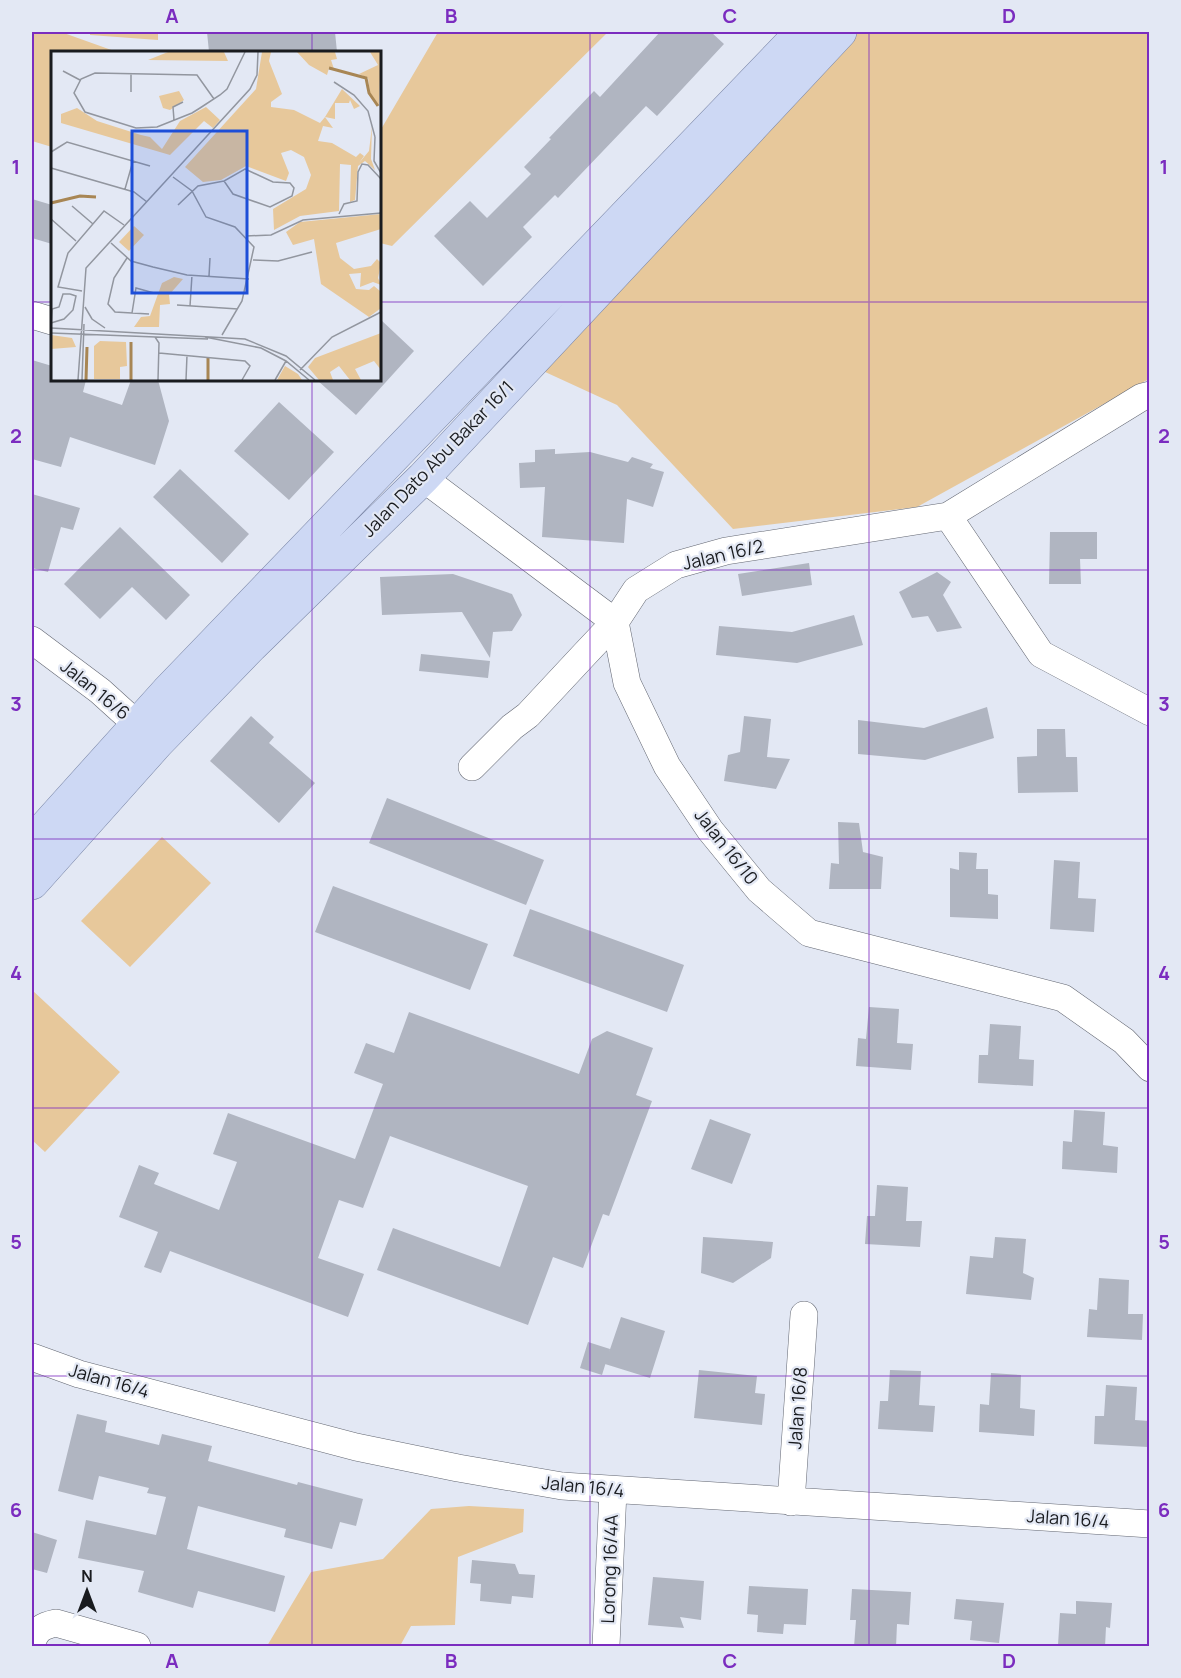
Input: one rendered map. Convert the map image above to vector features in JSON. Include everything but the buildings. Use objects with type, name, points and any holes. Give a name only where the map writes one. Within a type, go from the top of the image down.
[{"type":"main road","name":"Jalan Dato Abu Bakar 16/1","points":[[32,884],[147,733],[802,32]]},
{"type":"main road","name":"Jalan Dato Abu Bakar 16/1","points":[[32,842],[147,733],[250,646],[423,478],[840,32]]},
{"type":"street","points":[[32,315],[51,321]]},
{"type":"street","name":"Jalan 16/2","points":[[472,767],[512,727],[528,715],[615,622],[636,590],[676,565],[726,551],[948,516],[1149,395]]},
{"type":"street","points":[[423,478],[615,622]]},
{"type":"street","points":[[948,516],[1041,654],[1149,712]]},
{"type":"street","name":"Jalan 16/10","points":[[615,622],[627,683],[667,766],[710,830],[759,891],[809,933],[1063,998],[1124,1041],[1149,1068]]},
{"type":"street","name":"Jalan 16/6","points":[[32,640],[100,691],[147,733]]},
{"type":"street","name":"Jalan 16/8","points":[[791,1502],[804,1315]]},
{"type":"street","name":"Jalan 16/4","points":[[32,1357],[91,1377],[356,1447],[562,1486],[1149,1524]]},
{"type":"street","name":"Lorong 16/4A","points":[[606,1647],[613,1491]]},
{"type":"street","points":[[32,1642],[36,1632],[42,1626],[56,1623],[137,1647]]},
{"type":"shaded area","points":[[32,32],[61,32],[114,51],[51,51],[51,147],[32,141]]},
{"type":"shaded area","points":[[90,32],[158,32],[158,40],[90,35]]},
{"type":"shaded area","points":[[438,32],[608,32],[392,246],[381,243],[381,129]]},
{"type":"shaded area","points":[[858,32],[1149,32],[1149,379],[917,507],[733,529],[617,405],[543,371]]},
{"type":"shaded area","points":[[162,837],[211,883],[130,967],[81,921]]},
{"type":"shaded area","points":[[32,990],[120,1072],[45,1152],[32,1140]]},
{"type":"shaded area","points":[[469,1506],[524,1509],[523,1532],[458,1557],[455,1625],[411,1626],[400,1646],[267,1646],[311,1572],[383,1559],[431,1509]]}]
